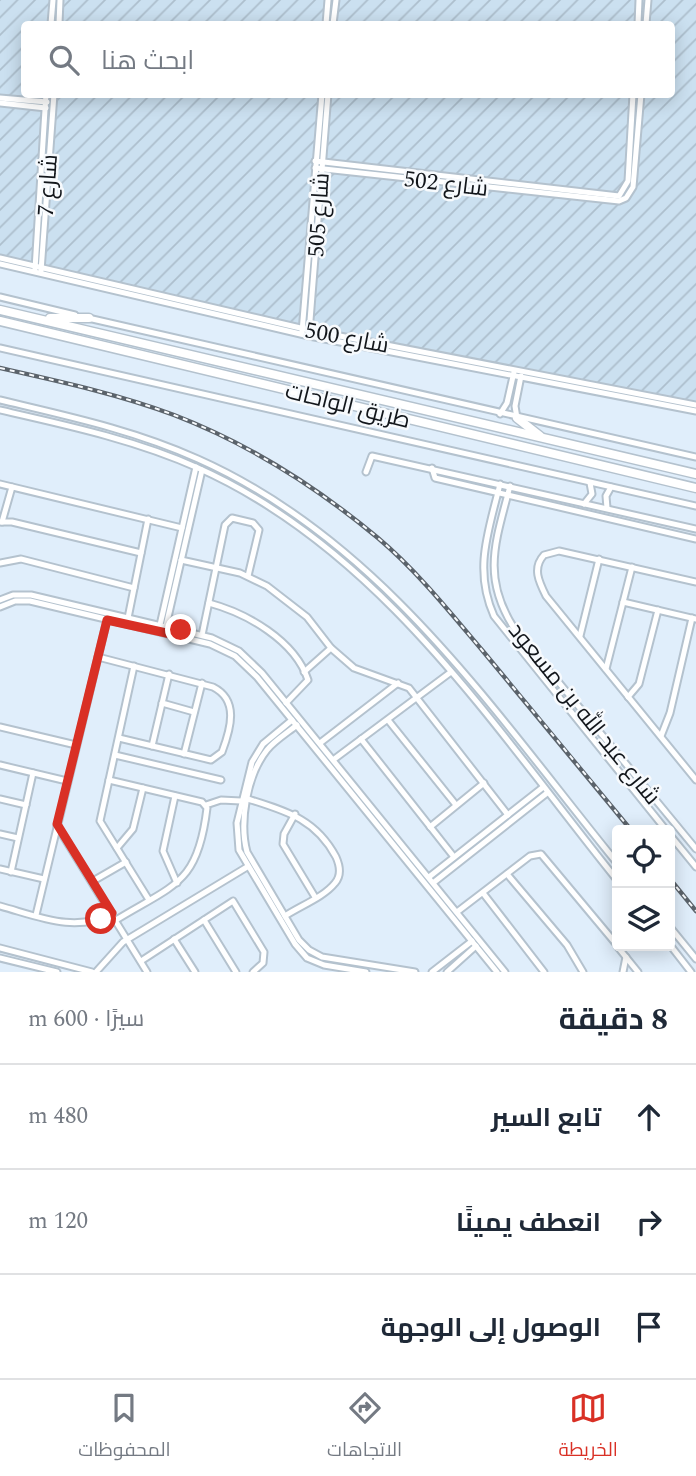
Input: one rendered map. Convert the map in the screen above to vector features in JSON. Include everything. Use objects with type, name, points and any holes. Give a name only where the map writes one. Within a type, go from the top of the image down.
[{"type":"highway","name":"طريق الواحات","points":[[0,310],[696,474]]},
{"type":"highway","points":[[34,318],[89,318]]},
{"type":"highway","name":"طريق الواحات","points":[[0,321],[696,488]]},
{"type":"highway","points":[[517,418],[542,438]]},
{"type":"street","points":[[51,21],[53,0]]},
{"type":"street","points":[[59,21],[60,0]]},
{"type":"street","points":[[326,21],[328,0]]},
{"type":"street","points":[[334,21],[336,0]]},
{"type":"street","points":[[638,21],[639,0]]},
{"type":"street","points":[[646,21],[648,0]]},
{"type":"street","name":"شارع 7","points":[[38,271],[54,98]]},
{"type":"street","name":"شارع 505","points":[[306,332],[321,98]]},
{"type":"street","name":"شارع 505","points":[[318,165],[327,98]]},
{"type":"street","points":[[633,98],[633,144]]},
{"type":"street","points":[[633,144],[639,98]]},
{"type":"street","points":[[2,101],[54,102]]},
{"type":"street","points":[[46,101],[53,109]]},
{"type":"street","name":"شارع 7","points":[[38,271],[46,101]]},
{"type":"street","name":"شارع 502","points":[[318,165],[577,196],[614,196],[623,193],[628,181],[633,144]]},
{"type":"street","name":"شارع 500","points":[[0,258],[38,271]]},
{"type":"street","name":"شارع 500","points":[[0,264],[306,332],[583,386],[696,405]]},
{"type":"street","name":"طريق الواحات","points":[[0,297],[696,457]]},
{"type":"street","name":"طريق الواحات","points":[[0,348],[696,506]]},
{"type":"street","points":[[500,414],[507,405],[518,373]]},
{"type":"street","points":[[517,418],[515,406],[518,373]]},
{"type":"street","name":"شارع 500","points":[[618,392],[696,411]]},
{"type":"street","points":[[612,858],[435,639],[412,613],[337,545],[285,507],[241,480],[139,435],[1,400],[0,411],[121,441],[199,468],[238,488],[296,524],[363,579],[428,645],[612,874]]},
{"type":"street","points":[[366,472],[372,456],[696,529]]},
{"type":"street","points":[[163,625],[182,528],[199,468]]},
{"type":"street","points":[[163,625],[181,560],[199,468]]},
{"type":"street","points":[[432,468],[435,478],[696,539]]},
{"type":"street","points":[[584,504],[592,494],[590,483]]},
{"type":"street","points":[[0,484],[182,528]]},
{"type":"street","name":"شارع عبد الله بن مسعود","points":[[500,484],[482,564],[488,603],[503,630],[662,825]]},
{"type":"street","name":"شارع عبد الله بن مسعود","points":[[510,486],[493,561],[500,603],[514,628],[696,849]]},
{"type":"street","points":[[12,487],[1,522],[141,553]]},
{"type":"street","points":[[607,508],[606,499],[611,487]]},
{"type":"street","points":[[202,635],[225,525],[232,518],[239,517],[253,523],[259,530],[247,576]]},
{"type":"street","points":[[128,618],[148,519]]},
{"type":"street","points":[[696,582],[599,559],[550,552],[537,566],[538,579],[546,596],[696,780]]},
{"type":"street","points":[[0,563],[21,559],[134,588]]},
{"type":"street","points":[[580,636],[599,559]]},
{"type":"street","points":[[181,560],[247,576],[293,603],[331,648],[354,668],[398,683],[418,697],[508,814]]},
{"type":"street","points":[[606,668],[632,567]]},
{"type":"street","points":[[0,600],[25,594],[107,620],[202,635],[226,643],[250,660],[505,972]]},
{"type":"street","points":[[0,607],[24,601],[163,625],[235,656],[257,677],[297,725],[497,972]]},
{"type":"street","points":[[623,602],[694,618],[670,713],[661,736]]},
{"type":"street","points":[[209,603],[233,611],[264,628],[283,645],[304,672],[307,683],[286,703]]},
{"type":"street","points":[[628,696],[639,684],[658,610]]},
{"type":"street","points":[[36,915],[107,620]]},
{"type":"street","points":[[428,645],[435,639]]},
{"type":"street","points":[[304,672],[331,648]]},
{"type":"street","points":[[98,657],[202,682],[225,696],[231,710],[231,721],[219,755],[206,760],[119,738]]},
{"type":"street","points":[[134,666],[100,821],[149,900]]},
{"type":"street","points":[[333,760],[451,672]]},
{"type":"street","points":[[152,746],[169,674]]},
{"type":"street","points":[[184,754],[202,682]]},
{"type":"street","points":[[320,743],[398,683]]},
{"type":"street","points":[[162,703],[194,712]]},
{"type":"street","points":[[292,720],[257,752],[244,800],[237,841],[247,867],[299,950],[315,962],[342,970],[366,972]]},
{"type":"street","points":[[388,720],[456,806]]},
{"type":"street","points":[[297,725],[268,748],[244,800],[244,839],[247,852],[304,945],[315,954],[415,972]]},
{"type":"street","points":[[0,727],[76,745]]},
{"type":"street","points":[[361,740],[454,857]]},
{"type":"street","points":[[115,755],[221,780]]},
{"type":"street","points":[[612,765],[621,758]]},
{"type":"street","points":[[0,765],[67,781]]},
{"type":"street","points":[[11,872],[33,773]]},
{"type":"street","points":[[109,780],[206,805],[221,800],[244,800],[295,814],[323,837],[340,867],[333,885],[285,916]]},
{"type":"street","points":[[430,827],[484,783]]},
{"type":"street","points":[[117,848],[133,829],[143,788]]},
{"type":"street","points":[[431,880],[454,857],[508,814],[545,790]]},
{"type":"street","points":[[431,880],[545,790]]},
{"type":"street","points":[[175,796],[163,851],[177,883]]},
{"type":"street","points":[[0,799],[26,805]]},
{"type":"street","points":[[116,920],[187,876],[195,863],[206,805]]},
{"type":"street","points":[[295,814],[284,834],[283,844],[315,897]]},
{"type":"street","points":[[57,824],[147,972]]},
{"type":"street","points":[[0,834],[18,838]]},
{"type":"street","points":[[675,841],[696,867]]},
{"type":"street","points":[[457,912],[533,854],[546,857],[612,940]]},
{"type":"street","points":[[93,881],[126,862]]},
{"type":"street","points":[[0,948],[94,972],[127,939],[247,867]]},
{"type":"street","points":[[0,869],[44,879]]},
{"type":"street","points":[[507,874],[567,945],[583,972]]},
{"type":"street","points":[[483,893],[544,972]]},
{"type":"street","points":[[141,961],[233,901],[264,952],[263,963],[253,972]]},
{"type":"street","points":[[0,906],[84,924],[112,913]]},
{"type":"street","points":[[204,920],[236,972]]},
{"type":"street","points":[[675,933],[696,959]]},
{"type":"street","points":[[174,939],[195,972]]},
{"type":"street","points":[[432,972],[474,944]]},
{"type":"street","points":[[447,972],[474,944]]},
{"type":"street","points":[[621,951],[638,972]]},
{"type":"street","points":[[675,951],[691,972]]},
{"type":"street","points":[[623,972],[626,957]]},
{"type":"street","points":[[0,958],[24,964],[30,969],[57,972]]},
{"type":"street","points":[[22,972],[24,964]]},
{"type":"shaded area","points":[[0,0],[696,0],[696,410],[513,367],[313,328],[0,260]]},
{"type":"railway","points":[[0,368],[110,394],[174,415],[255,453],[331,502],[378,538],[432,592],[627,825]]},
{"type":"railway","points":[[675,885],[696,911]]},
{"type":"route","points":[[101,919],[112,913],[57,824],[107,620],[180,636],[181,630]]}]
